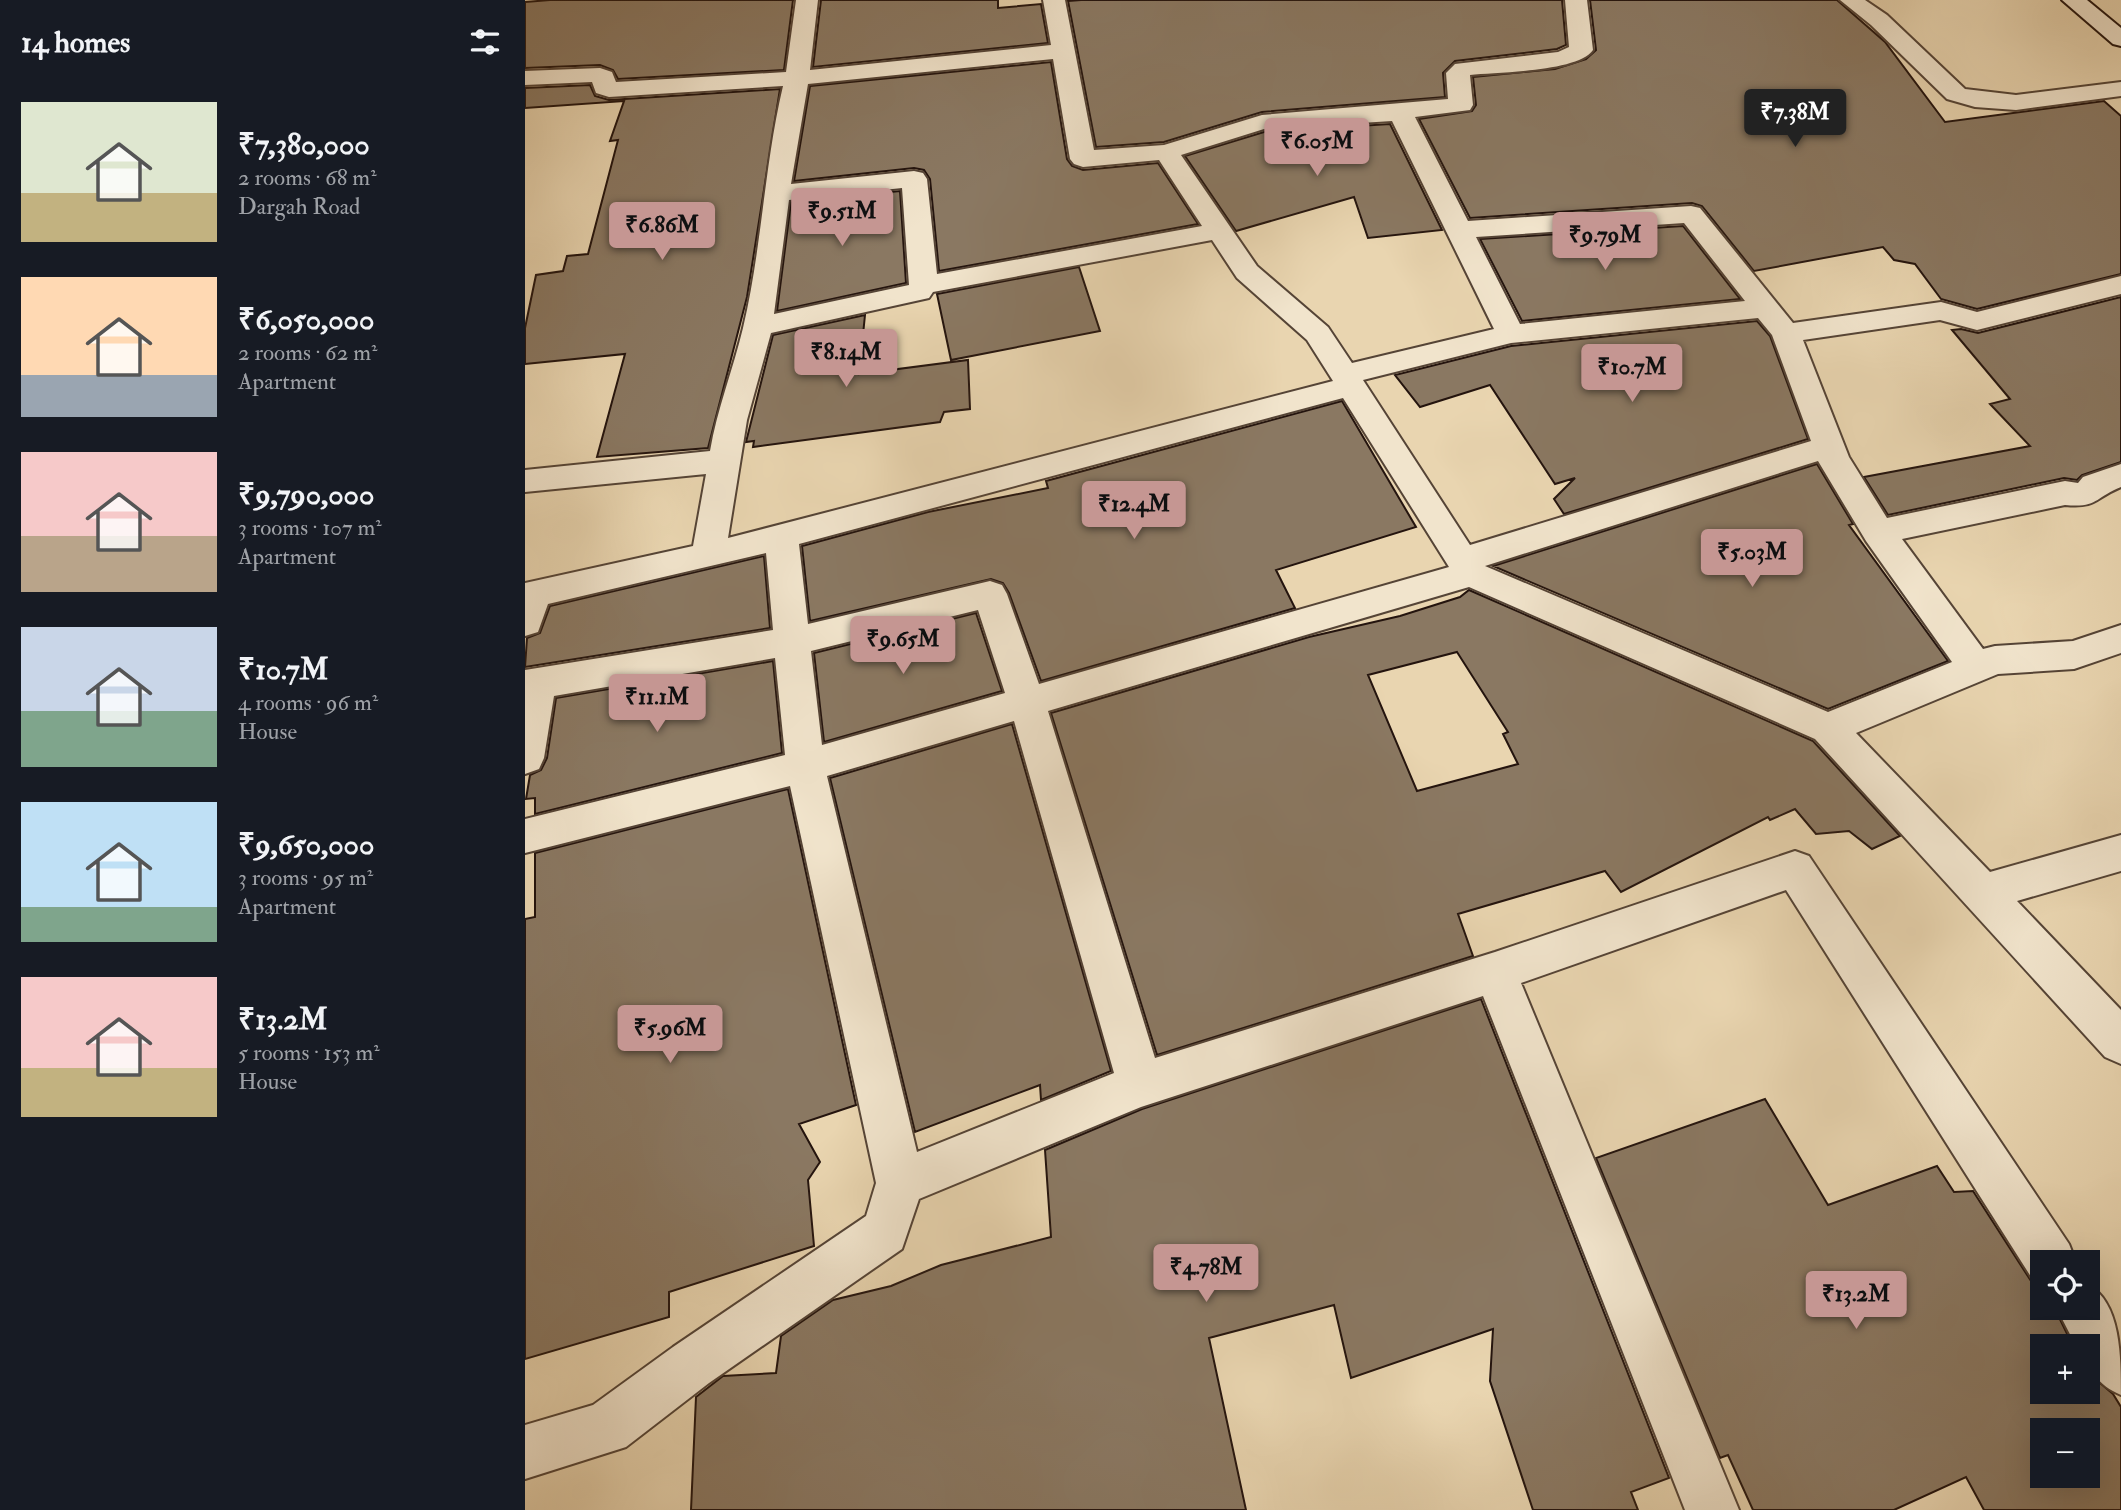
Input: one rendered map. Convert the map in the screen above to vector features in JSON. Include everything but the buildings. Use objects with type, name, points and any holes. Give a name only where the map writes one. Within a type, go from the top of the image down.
[{"type":"street","points":[[708,555],[731,420],[758,327],[807,0]]},
{"type":"street","points":[[1054,0],[1083,159],[1166,152],[1262,122],[1461,105],[1458,73],[1463,69],[1563,58],[1581,50],[1576,0]]},
{"type":"street","points":[[1851,0],[1879,20],[1956,94],[1972,100],[2009,102],[2121,89]]},
{"type":"street","points":[[2073,0],[2121,39]]},
{"type":"street","points":[[2105,0],[2121,13]]},
{"type":"street","points":[[525,78],[600,75],[604,77],[604,88],[609,90],[797,78],[1065,51]]},
{"type":"street","points":[[1398,112],[1511,334]]},
{"type":"street","points":[[1166,152],[1247,272],[1318,334],[1466,567],[1828,728],[2121,1042]]},
{"type":"street","points":[[758,327],[919,292],[924,285],[914,179],[776,194]]},
{"type":"street","points":[[1459,230],[1691,214],[1786,332],[1829,446],[1878,532],[1976,667]]},
{"type":"street","points":[[924,285],[1219,231]]},
{"type":"street","points":[[1786,332],[1941,311],[1977,321],[2121,285]]},
{"type":"street","points":[[528,604],[781,537],[1511,334],[1766,308]]},
{"type":"street","points":[[525,836],[805,766],[1027,702],[1466,567],[1829,446]]},
{"type":"street","points":[[525,481],[725,461]]},
{"type":"street","points":[[1878,532],[2065,493],[2084,495],[2095,485],[2121,475]]},
{"type":"street","points":[[525,1452],[607,1428],[691,1365],[885,1232],[900,1183],[805,766],[781,537]]},
{"type":"street","points":[[525,758],[531,685],[793,641],[990,594],[1027,702],[1140,1085]]},
{"type":"street","points":[[1828,728],[1996,660],[2074,655],[2116,648]]},
{"type":"street","points":[[1982,893],[2121,853]]},
{"type":"street","points":[[900,1183],[1140,1085],[1495,972],[1795,869],[2043,1250]]},
{"type":"street","points":[[1495,972],[1711,1510]]},
{"type":"street","points":[[2089,1320],[2121,1369]]}]
